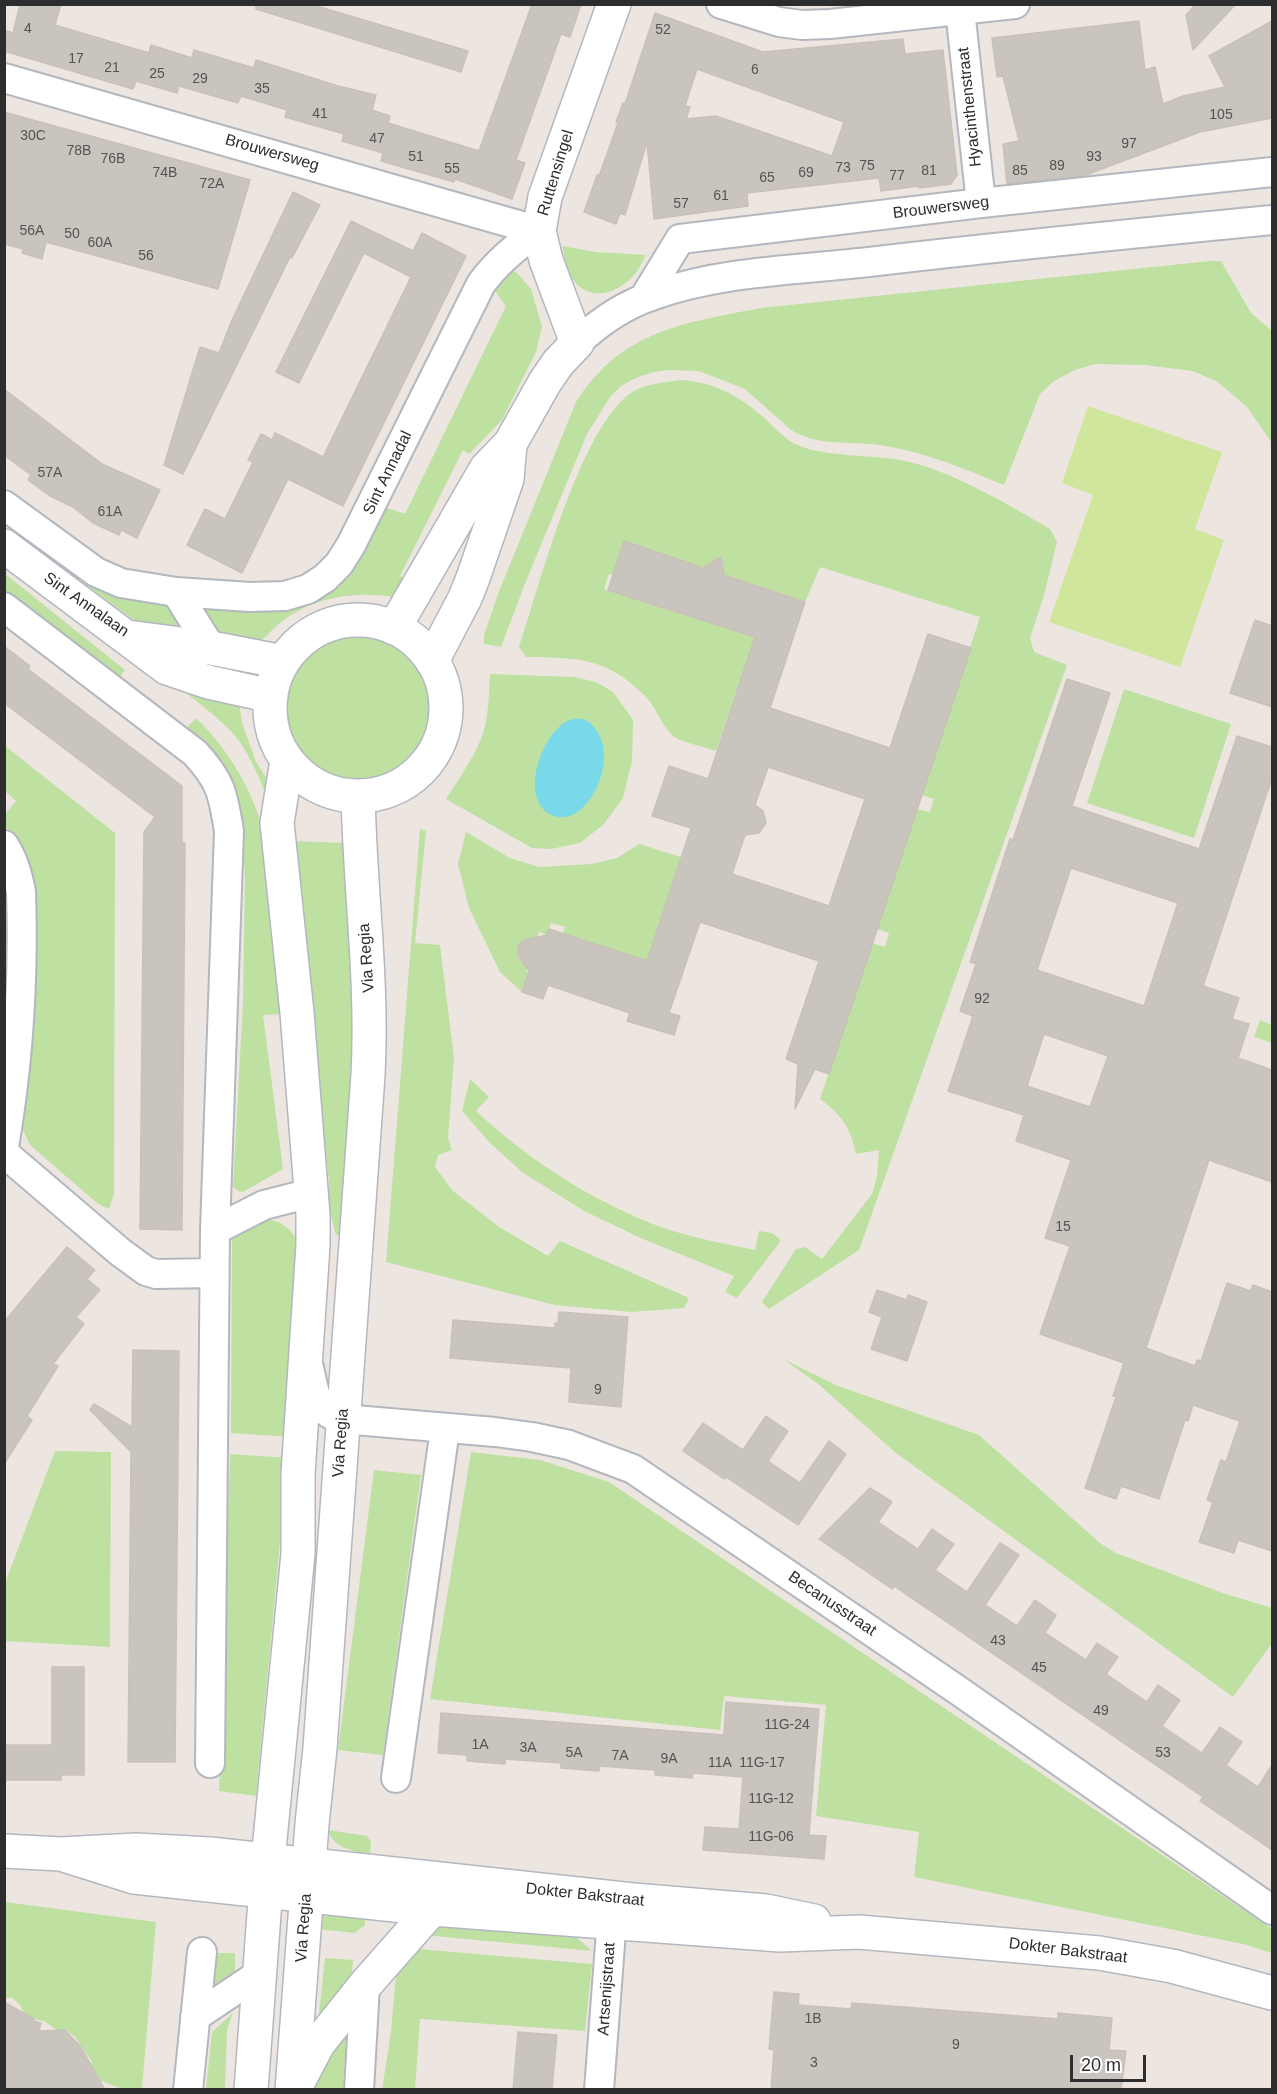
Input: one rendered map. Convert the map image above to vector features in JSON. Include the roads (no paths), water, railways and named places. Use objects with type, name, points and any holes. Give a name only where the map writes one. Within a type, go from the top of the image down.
[{"type":"main road","name":"Ruttensingel","points":[[577,343],[546,260],[539,231],[545,196],[614,4]]},
{"type":"main road","points":[[394,628],[486,469],[510,444],[545,382],[558,363],[577,343]]},
{"type":"main road","points":[[432,661],[473,578],[507,479],[510,444]]},
{"type":"main road","name":"Sint Annalaan","points":[[4,546],[128,637],[211,648],[283,662]]},
{"type":"main road","points":[[356,620],[376,622],[411,637],[424,649],[432,661],[441,678],[446,704],[446,721],[435,752],[418,773],[403,784],[382,793],[358,796],[333,793],[300,774],[286,760],[271,725],[271,696],[275,678],[283,662],[300,642],[314,631],[329,625],[356,620]]},
{"type":"main road","points":[[128,637],[167,668],[208,682],[271,696]]},
{"type":"main road","points":[[251,2090],[267,1875],[298,1554],[298,1473],[313,1245],[297,1013],[276,823],[286,760]]},
{"type":"main road","name":"Via Regia","points":[[293,2090],[321,1736],[370,1035],[370,994],[358,833],[358,796]]},
{"type":"main road","points":[[4,1851],[61,1854],[136,1850],[267,1875],[308,1879]]},
{"type":"main road","name":"Dokter Bakstraat","points":[[308,1879],[432,1909],[622,1911]]},
{"type":"main road","name":"Dokter Bakstraat","points":[[308,1879],[622,1911],[780,1935],[859,1932],[1099,1953],[1172,1966],[1272,1994]]},
{"type":"main road","points":[[293,2090],[318,2044],[365,1985],[432,1909]]},
{"type":"street","points":[[721,4],[779,22],[802,25],[830,24],[909,10],[960,10],[1015,4]]},
{"type":"street","name":"Hyacinthenstraat","points":[[960,10],[981,203]]},
{"type":"street","name":"Brouwersweg","points":[[4,78],[539,231]]},
{"type":"street","name":"Brouwersweg","points":[[644,298],[680,239],[981,203],[1272,172]]},
{"type":"street","points":[[577,343],[613,314],[644,298],[725,278],[1014,245],[1272,220]]},
{"type":"street","name":"Sint Annadal","points":[[170,591],[278,598],[308,589],[333,570],[365,520],[481,284],[516,246],[539,231]]},
{"type":"street","name":"Sint Annalaan","points":[[4,505],[96,572],[121,583],[170,591]]},
{"type":"street","points":[[170,591],[211,648]]},
{"type":"street","points":[[4,607],[195,753],[218,781],[229,831],[214,1273],[210,1763]]},
{"type":"street","points":[[4,845],[19,878],[22,930],[20,1027],[4,1147]]},
{"type":"street","points":[[4,1153],[61,1199],[120,1252],[146,1271],[156,1274],[214,1273]]},
{"type":"street","points":[[215,1230],[264,1205],[310,1193]]},
{"type":"street","points":[[306,1358],[318,1403],[332,1417],[343,1419]]},
{"type":"street","name":"Becanusstraat","points":[[343,1419],[532,1437],[569,1445],[633,1468],[959,1690],[1272,1911]]},
{"type":"street","points":[[396,1778],[445,1429]]},
{"type":"street","name":"Artsenijstraat","points":[[600,2090],[622,1911]]},
{"type":"street","points":[[188,2090],[202,1952]]},
{"type":"street","points":[[195,2017],[259,1974]]},
{"type":"street","points":[[358,2090],[365,1985]]},
{"type":"water","points":[[572,719],[584,719],[597,731],[603,746],[604,764],[599,781],[591,797],[580,810],[568,817],[554,816],[543,808],[537,796],[535,782],[537,766],[550,737],[560,726]]}]
